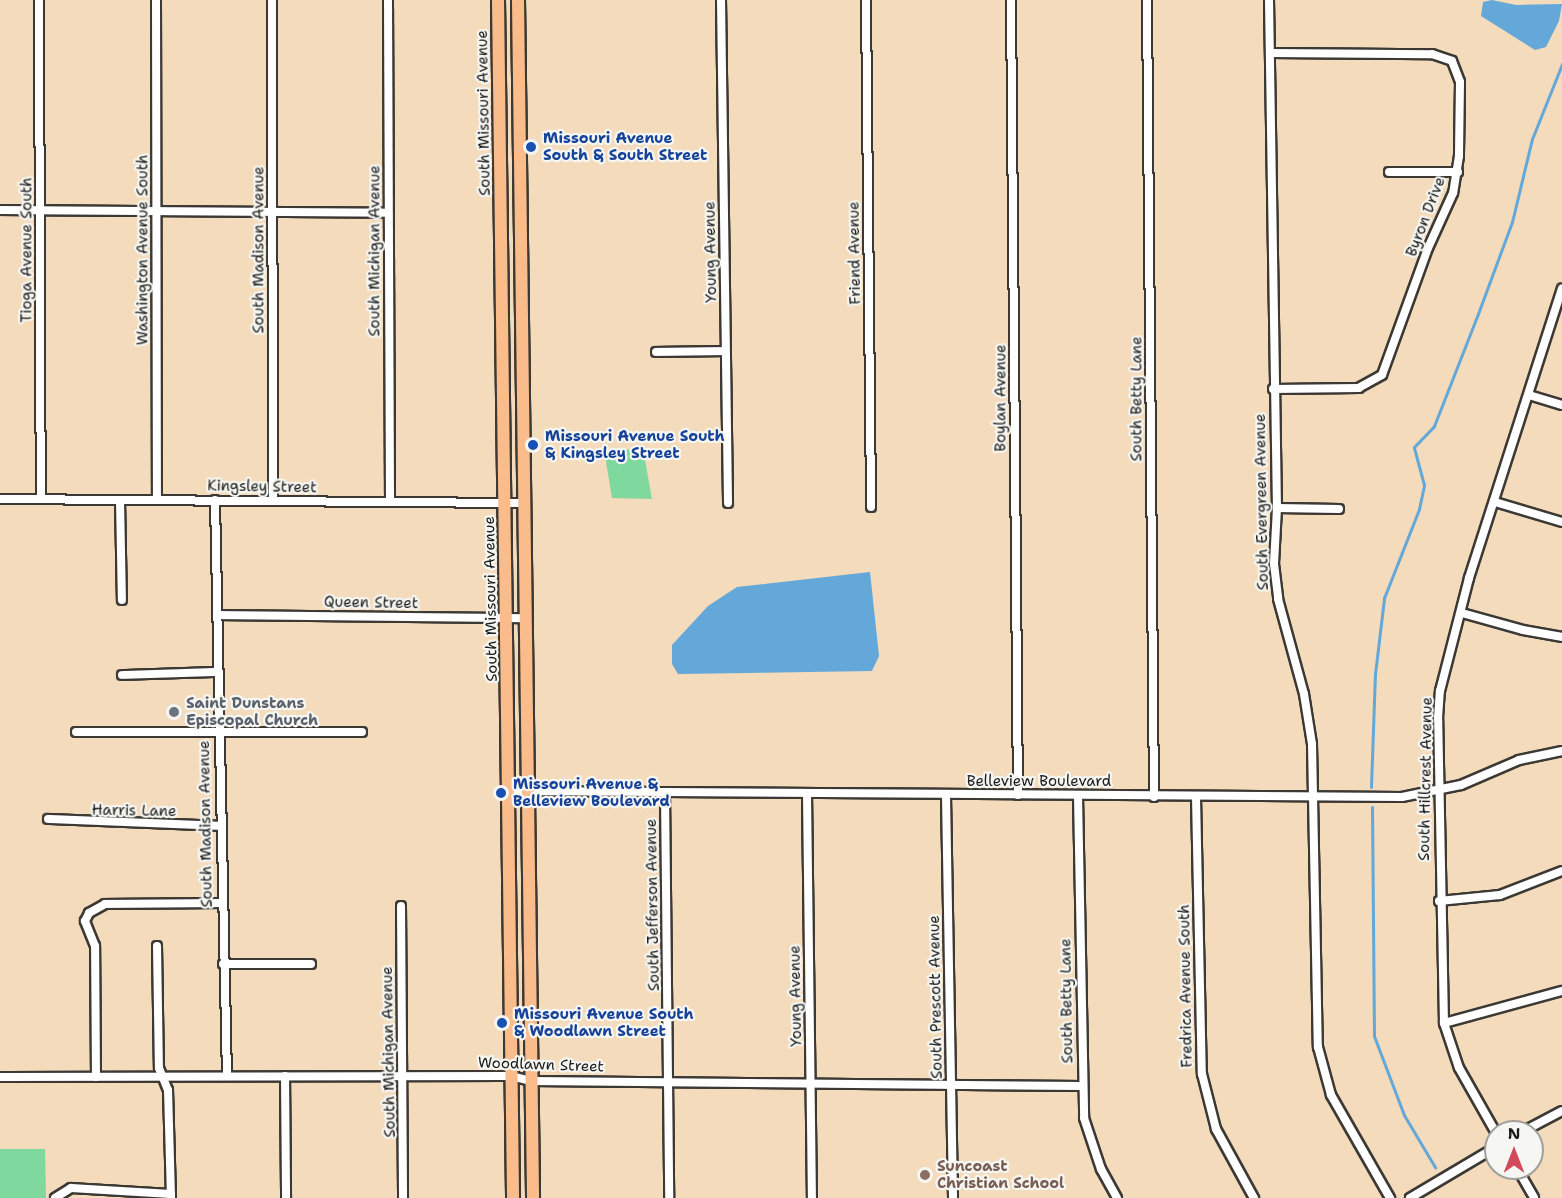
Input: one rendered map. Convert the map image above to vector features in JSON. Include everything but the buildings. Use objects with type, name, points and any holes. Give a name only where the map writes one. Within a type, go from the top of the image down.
[{"type":"main road","name":"South Missouri Avenue","points":[[498,0],[513,1198]]},
{"type":"main road","points":[[518,0],[532,1198]]},
{"type":"street","name":"Tioga Avenue South","points":[[39,0],[41,499]]},
{"type":"street","name":"Washington Avenue South","points":[[156,0],[157,500]]},
{"type":"street","name":"South Madison Avenue","points":[[272,0],[273,501]]},
{"type":"street","name":"South Michigan Avenue","points":[[388,0],[390,502]]},
{"type":"street","name":"Young Avenue","points":[[721,0],[728,503]]},
{"type":"street","name":"Friend Avenue","points":[[866,0],[871,507]]},
{"type":"street","name":"Boylan Avenue","points":[[1011,0],[1018,795]]},
{"type":"street","name":"South Betty Lane","points":[[1147,0],[1154,797]]},
{"type":"street","name":"South Evergreen Avenue","points":[[1269,0],[1273,389],[1277,508],[1274,564],[1278,599],[1304,694],[1312,744],[1318,1047],[1331,1095],[1390,1198]]},
{"type":"street","name":"Byron Drive","points":[[1270,53],[1444,56],[1457,70],[1460,82],[1458,172],[1382,375],[1359,388],[1273,389]]},
{"type":"street","points":[[1389,172],[1458,172]]},
{"type":"street","points":[[0,210],[388,213]]},
{"type":"street","name":"South Hillcrest Avenue","points":[[1489,1120],[1459,1068],[1444,1023],[1437,791],[1440,691],[1483,529],[1495,502],[1502,465],[1528,395],[1533,369],[1562,289]]},
{"type":"street","points":[[656,352],[725,351]]},
{"type":"street","points":[[1528,395],[1562,405]]},
{"type":"street","name":"Kingsley Street","points":[[0,499],[524,503]]},
{"type":"street","points":[[120,500],[122,600]]},
{"type":"street","name":"South Madison Avenue","points":[[215,500],[220,903],[227,1076]]},
{"type":"street","points":[[1495,502],[1562,522]]},
{"type":"street","points":[[1277,508],[1339,509]]},
{"type":"street","points":[[1462,613],[1562,637]]},
{"type":"street","name":"Queen Street","points":[[217,615],[525,618]]},
{"type":"street","points":[[122,675],[218,672]]},
{"type":"street","points":[[76,732],[362,732]]},
{"type":"street","name":"Belleview Boulevard","points":[[508,791],[946,796],[1402,797],[1437,791],[1519,760],[1562,751]]},
{"type":"street","name":"South Jefferson Avenue","points":[[665,793],[669,1198]]},
{"type":"street","name":"Young Avenue","points":[[807,794],[812,1198]]},
{"type":"street","name":"South Prescott Avenue","points":[[946,796],[953,1198]]},
{"type":"street","name":"South Betty Lane","points":[[1078,796],[1082,1086],[1090,1142],[1117,1198]]},
{"type":"street","name":"Fredrica Avenue South","points":[[1196,797],[1202,1074],[1216,1129],[1254,1198]]},
{"type":"street","name":"Harris Lane","points":[[48,819],[85,824],[220,826]]},
{"type":"street","points":[[1439,902],[1500,895],[1562,871]]},
{"type":"street","points":[[96,1077],[95,946],[85,921],[94,907],[220,903]]},
{"type":"street","name":"South Michigan Avenue","points":[[401,906],[403,1198]]},
{"type":"street","points":[[57,1196],[71,1188],[171,1196],[168,1090],[159,1068],[157,946]]},
{"type":"street","points":[[223,964],[311,964]]},
{"type":"street","points":[[1444,1023],[1562,991]]},
{"type":"street","points":[[285,1076],[286,1198]]},
{"type":"street","name":"Woodlawn Street","points":[[0,1077],[511,1076],[531,1081],[1082,1086]]},
{"type":"street","points":[[1544,1120],[1562,1111]]},
{"type":"street","points":[[1410,1198],[1484,1154]]},
{"type":"street","points":[[1524,1180],[1534,1198]]},
{"type":"green space","points":[[643,449],[652,499],[612,498],[604,450]]},
{"type":"green space","points":[[0,1149],[45,1149],[46,1198],[0,1198]]},
{"type":"water","points":[[1492,0],[1516,5],[1562,4],[1559,21],[1546,47],[1535,50],[1481,16],[1483,2]]},
{"type":"water","points":[[870,572],[879,656],[872,671],[678,674],[672,664],[672,645],[708,606],[737,587]]},
{"type":"waterway","points":[[1371,787],[1375,674],[1384,598],[1419,509],[1424,485],[1414,447],[1434,426],[1479,311],[1512,222],[1532,139],[1562,64]]},
{"type":"waterway","points":[[1372,807],[1374,1036],[1404,1115],[1435,1167]]},
{"type":"place","name":"Missouri Avenue South & South Street","points":[[531,147]]},
{"type":"place","name":"Missouri Avenue South & Kingsley Street","points":[[533,445]]},
{"type":"place","name":"Saint Dunstans Episcopal Church","points":[[174,712]]},
{"type":"place","name":"Missouri Avenue & Belleview Boulevard","points":[[501,793]]},
{"type":"place","name":"Missouri Avenue South & Woodlawn Street","points":[[502,1023]]},
{"type":"place","name":"Suncoast Christian School","points":[[925,1175]]}]
